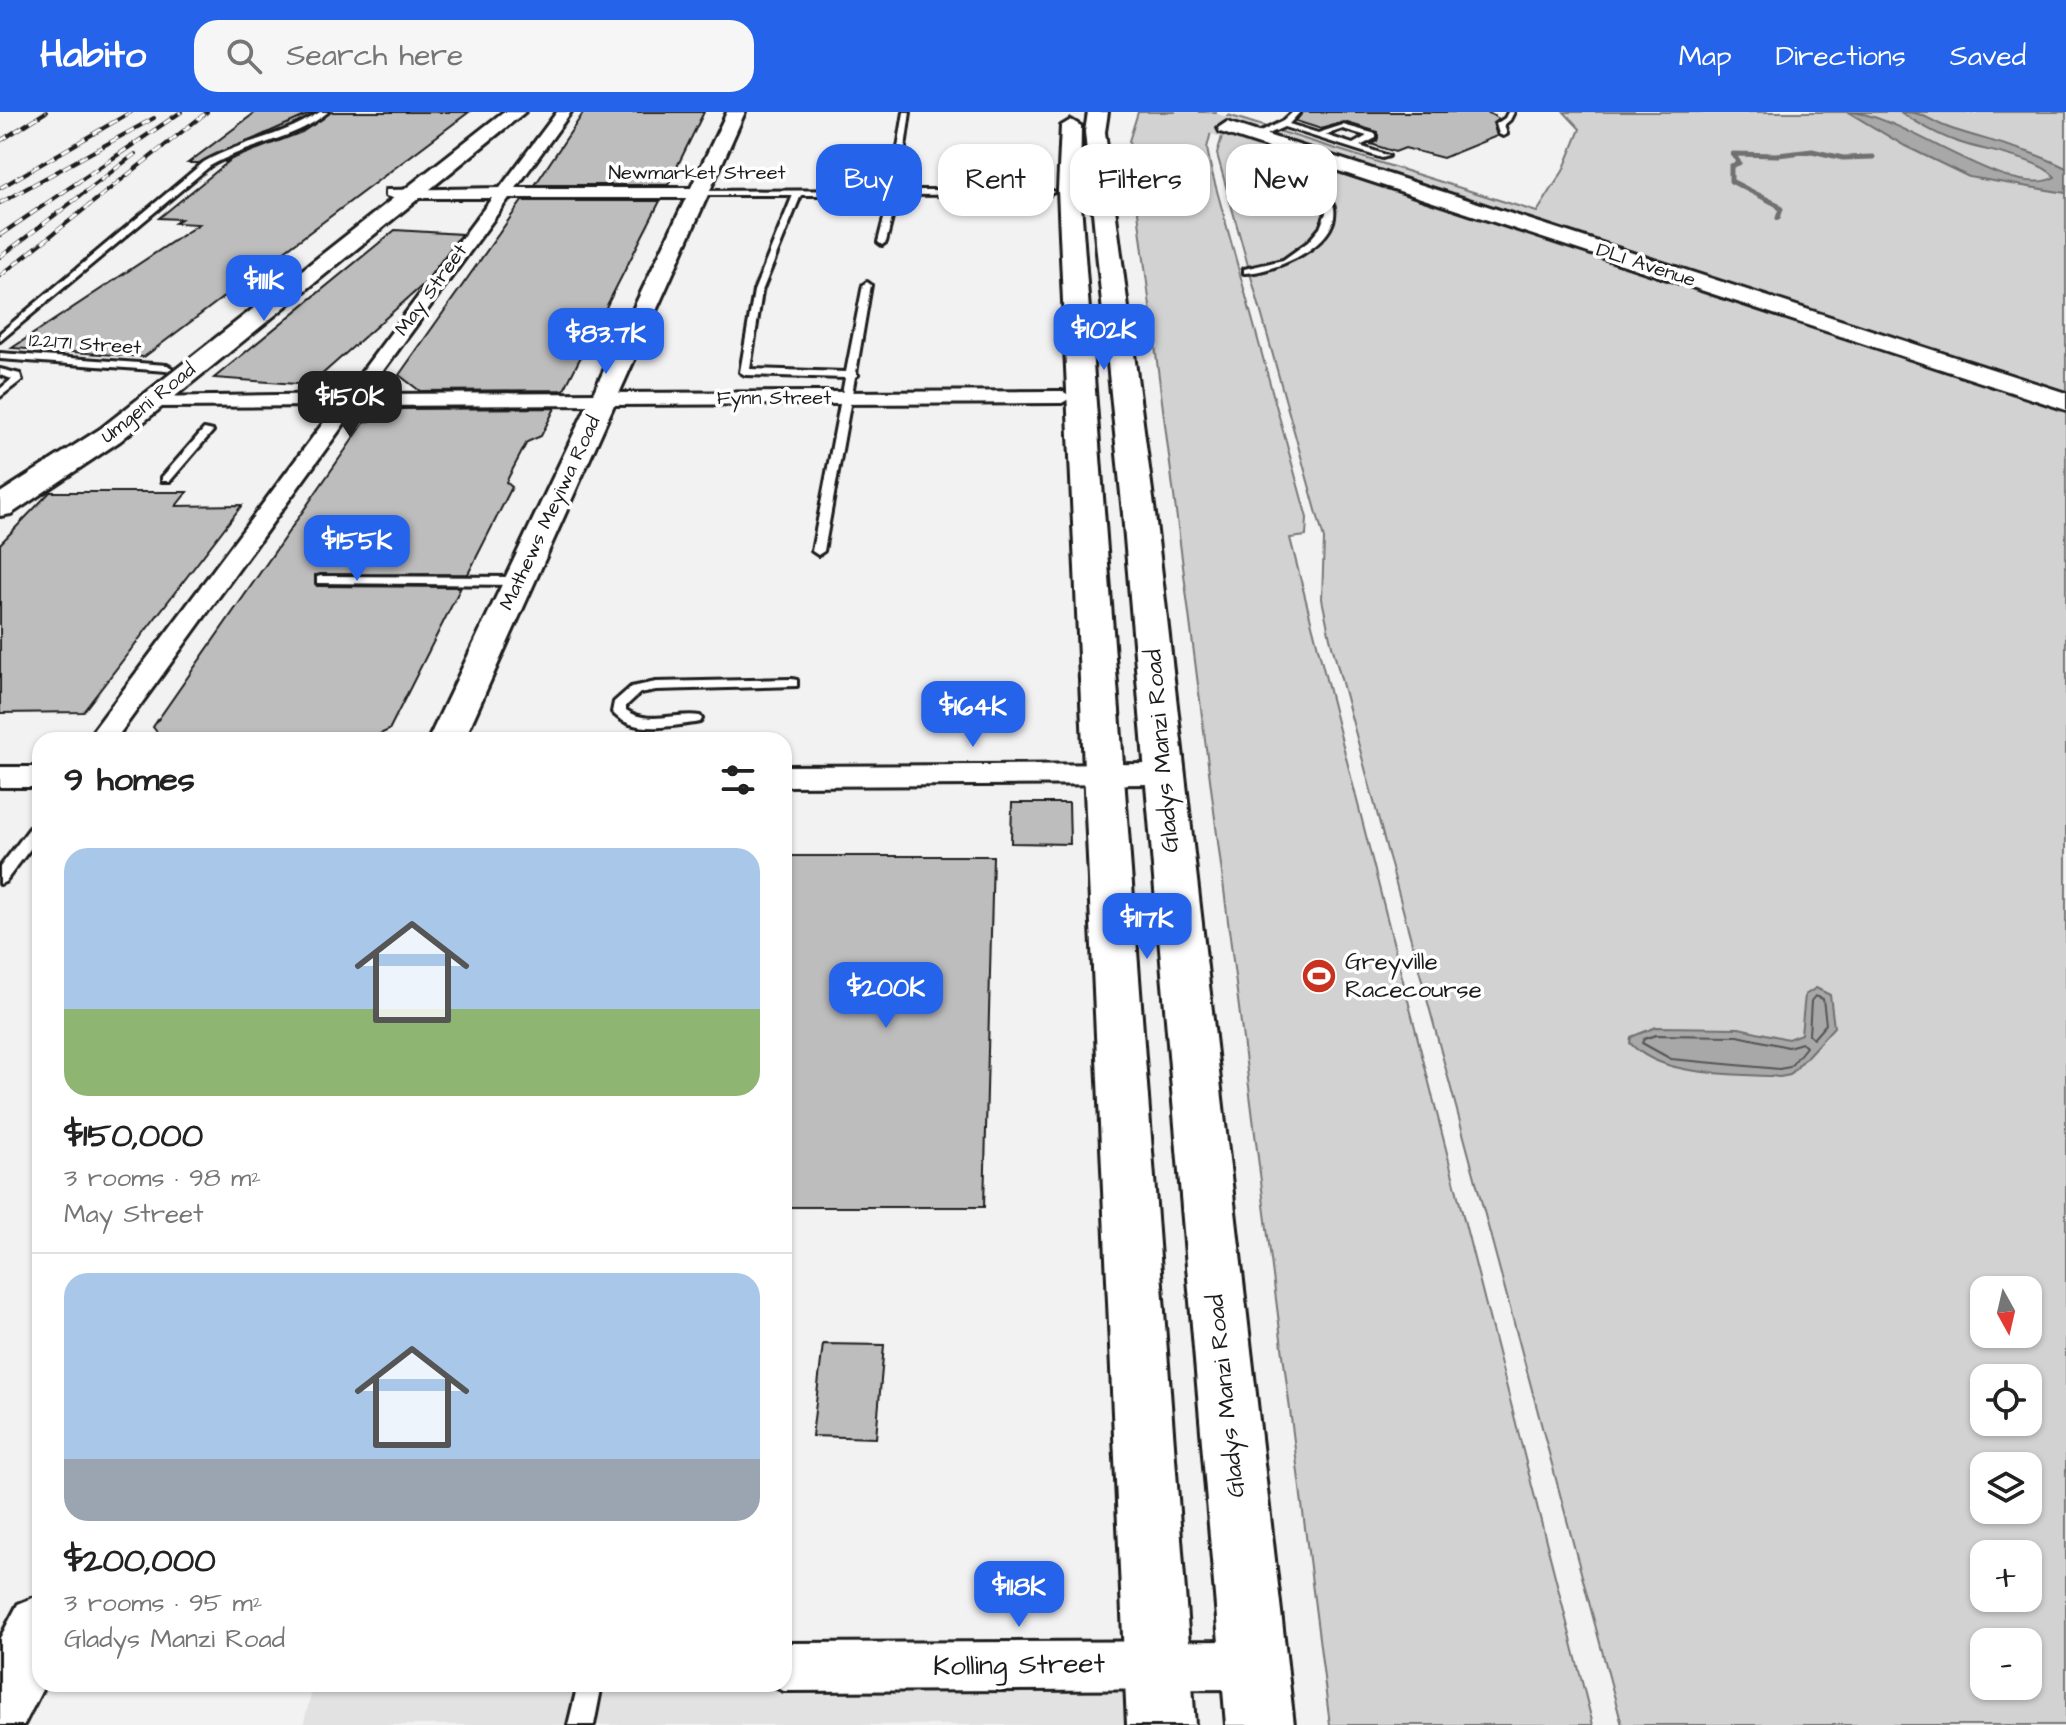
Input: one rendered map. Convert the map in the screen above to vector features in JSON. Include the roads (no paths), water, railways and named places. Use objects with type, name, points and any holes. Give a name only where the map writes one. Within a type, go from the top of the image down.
[{"type":"main road","name":"Umgeni Road","points":[[0,507],[70,464],[150,401],[489,121],[515,112]]},
{"type":"main road","name":"Gladys Manzi Road","points":[[1091,144],[1098,112]]},
{"type":"main road","name":"Gladys Manzi Road","points":[[1071,113],[1072,144]]},
{"type":"main road","name":"Umgeni Road","points":[[0,486],[71,440],[402,193]]},
{"type":"main road","name":"Gladys Manzi Road","points":[[1075,216],[1090,398],[1105,774],[1161,1725]]},
{"type":"main road","name":"Gladys Manzi Road","points":[[1090,398],[1163,774],[1260,1725]]},
{"type":"street","name":"May Street","points":[[106,732],[564,112]]},
{"type":"street","name":"Mathews Meyiwa Road","points":[[450,732],[736,112]]},
{"type":"street","name":"DLI Avenue","points":[[1227,128],[1254,137],[1311,143],[2066,402]]},
{"type":"street","name":"Newmarket Street","points":[[402,193],[698,193]]},
{"type":"street","name":"Fynn Street","points":[[150,401],[1090,398]]},
{"type":"street","points":[[792,776],[1163,774]]},
{"type":"street","points":[[0,777],[32,777]]},
{"type":"street","name":"Kolling Street","points":[[792,1667],[1254,1665]]},
{"type":"lane","points":[[0,338],[207,164],[222,155],[309,123],[325,112]]},
{"type":"lane","points":[[901,144],[907,112]]},
{"type":"lane","points":[[1254,137],[1283,124],[1297,112]]},
{"type":"lane","points":[[1503,134],[1500,124],[1508,119],[1511,112]]},
{"type":"lane","points":[[1283,124],[1311,143],[1335,140],[1385,156]]},
{"type":"lane","points":[[1311,143],[1343,127],[1373,136],[1354,146]]},
{"type":"lane","points":[[1311,143],[1335,140]]},
{"type":"lane","name":"Newmarket Street","points":[[922,193],[1070,191]]},
{"type":"lane","name":"Newmarket Street","points":[[698,193],[816,193]]},
{"type":"lane","points":[[798,193],[758,291],[745,372],[853,375]]},
{"type":"lane","points":[[882,242],[888,216]]},
{"type":"lane","points":[[1247,271],[1291,259],[1304,250],[1329,216]]},
{"type":"lane","points":[[818,551],[853,375],[867,285]]},
{"type":"lane","name":"122171 Street","points":[[0,356],[167,368]]},
{"type":"lane","points":[[0,372],[16,376],[17,380],[0,394]]},
{"type":"lane","points":[[166,479],[208,431]]},
{"type":"lane","points":[[321,580],[518,581]]},
{"type":"lane","points":[[695,719],[637,721],[624,718],[619,712],[619,705],[636,690],[656,686],[792,683]]},
{"type":"lane","points":[[0,878],[32,836]]},
{"type":"lane","points":[[581,1725],[588,1692]]},
{"type":"water","points":[[1848,112],[1897,126],[1984,168],[2012,178],[2036,182],[2055,177],[2023,159],[1948,138],[1900,112],[1923,116],[1944,126],[2038,156],[2066,168],[2066,193],[1969,177],[1905,146]]},
{"type":"water","points":[[1816,988],[1830,995],[1834,1027],[1790,1075],[1721,1074],[1679,1068],[1660,1063],[1630,1043],[1631,1037],[1656,1027],[1739,1028],[1788,1039],[1801,1034],[1805,995]]},
{"type":"waterway","points":[[1778,218],[1781,209],[1776,204],[1731,181],[1731,166],[1739,163],[1733,154],[1778,155],[1812,151],[1843,158],[1873,157]]},
{"type":"tunnel","points":[[1176,112],[1227,128]]},
{"type":"railway","points":[[0,141],[46,112]]},
{"type":"railway","points":[[0,188],[131,112]]},
{"type":"railway","points":[[0,235],[181,112]]},
{"type":"railway","points":[[0,276],[207,112]]},
{"type":"railway","points":[[0,203],[154,118]]},
{"type":"railway","points":[[0,257],[135,154]]},
{"type":"place","name":"Greyville Racecourse","points":[[1319,976]]}]
